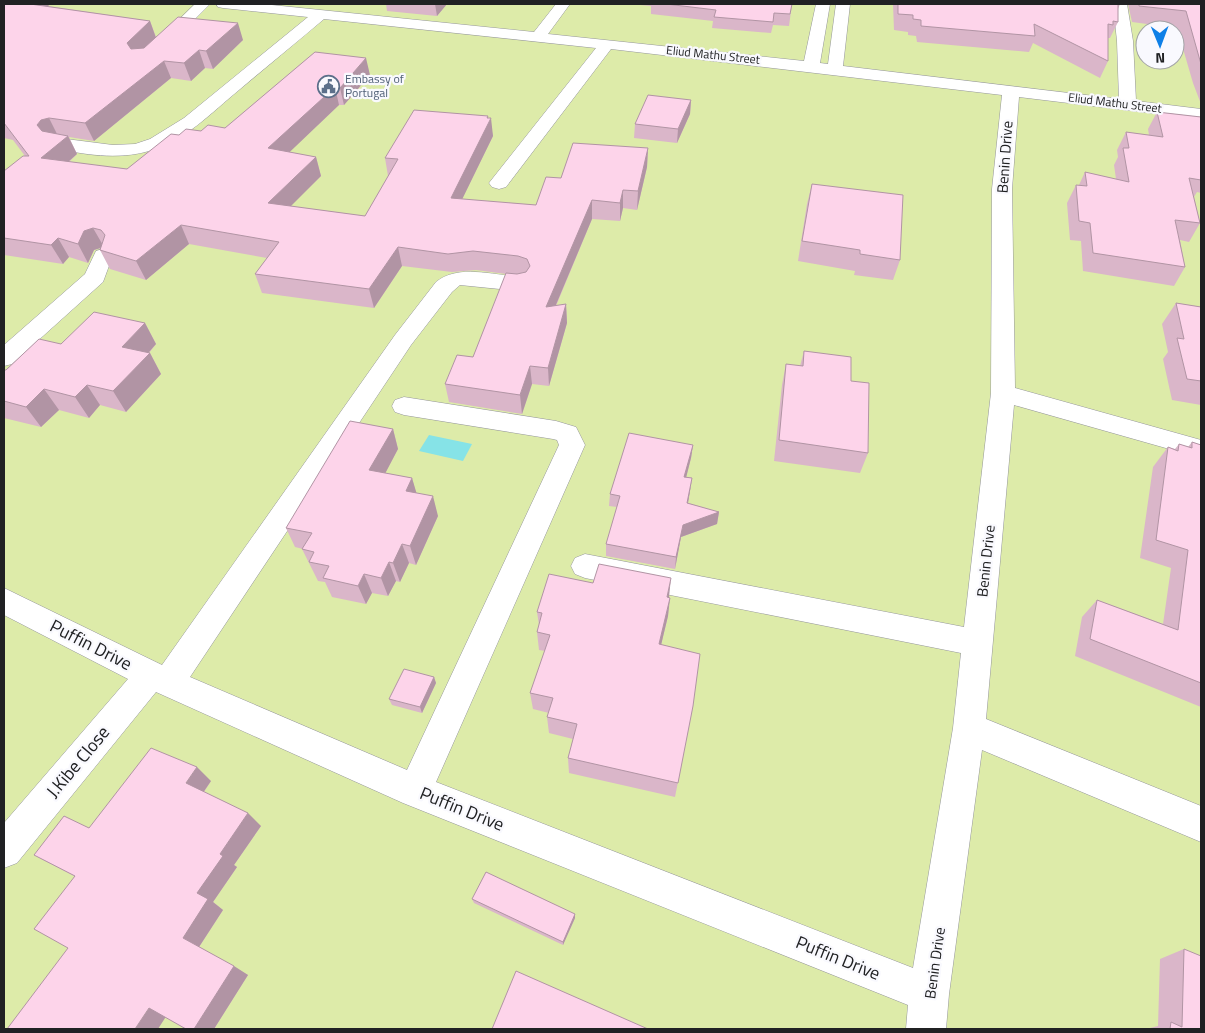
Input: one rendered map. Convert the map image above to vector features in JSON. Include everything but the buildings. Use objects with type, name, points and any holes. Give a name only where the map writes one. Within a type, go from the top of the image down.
[{"type":"street","points":[[149,56],[202,4]]},
{"type":"street","name":"Eliud Mathu Street","points":[[223,4],[811,66],[1201,114]]},
{"type":"street","points":[[538,37],[564,4]]},
{"type":"street","points":[[811,66],[823,4]]},
{"type":"street","points":[[835,69],[843,4]]},
{"type":"street","points":[[1120,4],[1125,41],[1128,105]]},
{"type":"street","points":[[58,143],[127,150],[145,147],[165,138],[190,122],[321,14]]},
{"type":"street","points":[[243,97],[340,16]]},
{"type":"street","points":[[500,183],[607,44]]},
{"type":"street","name":"Benin Drive","points":[[928,1012],[969,728],[1003,393],[1002,189],[1011,90]]},
{"type":"street","points":[[4,358],[95,278],[101,266],[103,255]]},
{"type":"street","name":"J.Kibe Close","points":[[4,850],[160,678],[403,340],[444,287],[458,278],[519,284]]},
{"type":"street","points":[[1003,393],[1201,449]]},
{"type":"street","points":[[404,406],[556,430],[567,434],[572,445],[415,790]]},
{"type":"street","points":[[586,566],[978,643]]},
{"type":"street","name":"Puffin Drive","points":[[4,601],[160,678],[928,1012]]},
{"type":"street","points":[[969,728],[1201,824]]},
{"type":"green space","points":[[4,4],[1201,4],[1201,1029],[4,1029]]},
{"type":"water","points":[[429,435],[472,444],[463,461],[419,451]]},
{"type":"place","name":"Embassy of Portugal","points":[[329,86]]}]
